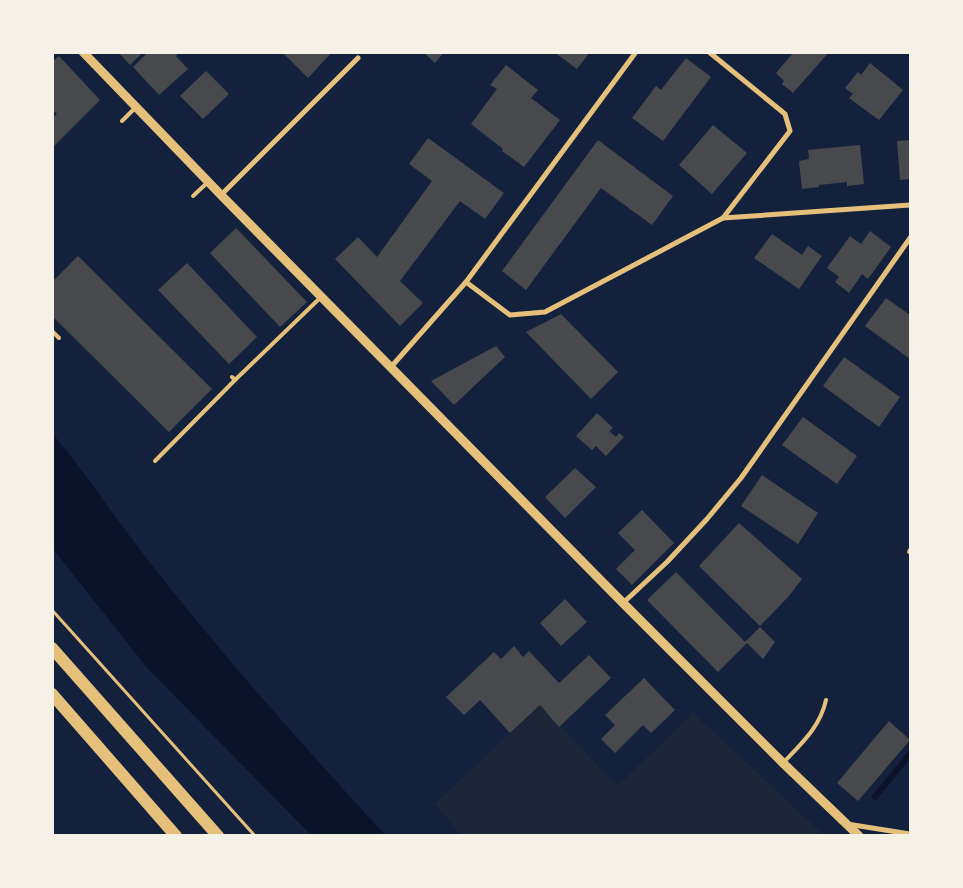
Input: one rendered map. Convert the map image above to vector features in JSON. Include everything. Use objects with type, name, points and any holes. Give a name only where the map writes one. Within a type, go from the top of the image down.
[{"type":"main road","points":[[52,648],[218,836]]},
{"type":"main road","points":[[52,694],[176,836]]},
{"type":"street","points":[[83,52],[208,182],[623,603],[859,836]]},
{"type":"street","points":[[391,367],[466,282],[636,52]]},
{"type":"street","points":[[709,52],[785,114],[790,131],[723,218]]},
{"type":"street","points":[[221,195],[358,58]]},
{"type":"street","points":[[466,282],[510,315],[545,312],[723,218],[910,205]]},
{"type":"street","points":[[623,603],[674,555],[741,478],[910,238]]},
{"type":"street","points":[[845,823],[910,834]]},
{"type":"lane","points":[[122,121],[136,107]]},
{"type":"lane","points":[[193,196],[208,182]]},
{"type":"lane","points":[[155,461],[234,378],[321,296]]},
{"type":"lane","points":[[52,331],[59,338]]},
{"type":"lane","points":[[783,763],[816,728],[824,714],[826,700]]},
{"type":"path","points":[[52,610],[255,836]]},
{"type":"shaded area","points":[[52,433],[199,624],[291,731],[385,835],[311,835],[148,669],[53,549]]},
{"type":"shaded area","points":[[540,705],[617,786],[693,713],[822,833],[820,836],[461,835],[435,804]]},
{"type":"building","points":[[118,52],[143,52],[130,65]]},
{"type":"building","points":[[148,52],[179,52],[176,56],[188,69],[159,95],[133,67]]},
{"type":"building","points":[[282,52],[332,52],[308,78]]},
{"type":"building","points":[[423,52],[444,52],[435,63]]},
{"type":"building","points":[[554,52],[590,52],[577,69]]},
{"type":"building","points":[[794,52],[829,52],[793,93],[782,84],[784,81],[776,73]]},
{"type":"building","points":[[59,56],[100,100],[52,148],[52,118],[57,114],[52,109],[52,62]]},
{"type":"building","points":[[686,58],[711,77],[663,141],[632,118],[656,86],[661,90]]},
{"type":"building","points":[[870,63],[903,90],[879,120],[849,98],[853,94],[845,88],[858,72],[861,75]]},
{"type":"building","points":[[506,65],[538,90],[531,98],[560,120],[524,167],[471,124],[497,89],[490,85]]},
{"type":"building","points":[[206,71],[229,94],[203,119],[180,96]]},
{"type":"building","points":[[713,125],[747,153],[712,194],[679,165]]},
{"type":"building","points":[[428,138],[504,193],[485,219],[460,201],[400,281],[423,303],[400,326],[335,259],[358,237],[377,257],[432,181],[409,164]]},
{"type":"building","points":[[598,140],[673,196],[652,225],[601,188],[526,290],[502,271]]},
{"type":"building","points":[[910,140],[910,179],[900,180],[897,141]]},
{"type":"building","points":[[860,145],[864,184],[847,186],[847,182],[802,189],[799,161],[809,159],[808,150]]},
{"type":"building","points":[[236,228],[307,302],[280,327],[210,253]]},
{"type":"building","points":[[870,231],[891,247],[868,279],[862,274],[849,293],[835,282],[839,277],[827,268],[850,236],[861,244]]},
{"type":"building","points":[[772,234],[802,255],[808,246],[822,256],[799,289],[754,258]]},
{"type":"building","points":[[78,256],[212,389],[169,432],[52,316],[52,282]]},
{"type":"building","points":[[187,263],[257,337],[229,364],[158,290]]},
{"type":"building","points":[[886,298],[910,315],[910,359],[865,326]]},
{"type":"building","points":[[561,314],[618,372],[591,399],[526,332]]},
{"type":"building","points":[[496,346],[505,357],[454,405],[431,381]]},
{"type":"building","points":[[844,357],[900,397],[879,427],[823,386]]},
{"type":"building","points":[[597,413],[613,428],[609,431],[616,437],[619,433],[624,437],[606,456],[596,446],[592,450],[576,436]]},
{"type":"building","points":[[803,417],[857,456],[837,484],[782,445]]},
{"type":"building","points":[[575,468],[596,487],[565,518],[545,497]]},
{"type":"building","points":[[762,475],[818,513],[798,544],[741,506]]},
{"type":"building","points":[[642,510],[674,543],[632,585],[616,569],[635,550],[618,533]]},
{"type":"building","points":[[739,523],[802,579],[788,597],[760,626],[699,566]]},
{"type":"building","points":[[676,572],[745,642],[760,627],[775,642],[763,659],[747,643],[718,672],[647,600]]},
{"type":"building","points":[[565,599],[587,622],[561,646],[540,623]]},
{"type":"building","points":[[514,646],[523,657],[529,651],[559,683],[589,655],[611,678],[559,727],[540,705],[510,733],[480,700],[464,715],[446,697],[494,652],[501,659]]},
{"type":"building","points":[[644,678],[675,710],[651,733],[643,725],[615,753],[601,739],[615,725],[605,715]]},
{"type":"building","points":[[889,721],[910,740],[858,801],[837,783]]},
{"type":"waterway","points":[[875,797],[910,754]]}]
